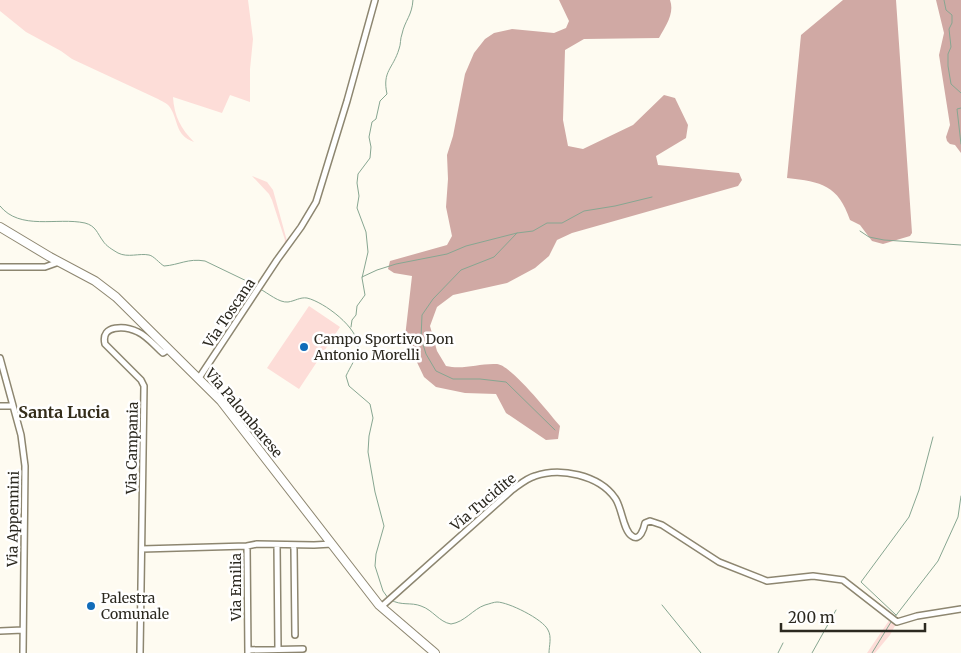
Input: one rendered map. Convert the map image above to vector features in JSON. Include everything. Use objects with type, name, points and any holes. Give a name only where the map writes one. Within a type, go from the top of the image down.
[{"type":"main road","name":"Via Palombarese","points":[[0,227],[106,289],[169,349],[234,417],[332,544],[384,605],[435,653]]},
{"type":"street","name":"Via Toscana","points":[[198,378],[301,227],[318,198],[375,0]]},
{"type":"street","points":[[36,267],[41,262],[44,254]]},
{"type":"street","points":[[0,267],[45,267],[60,262]]},
{"type":"street","name":"Via Campania","points":[[140,653],[144,386],[141,380],[106,344],[105,337],[108,331],[113,328],[135,331],[163,353],[169,349]]},
{"type":"street","name":"Via Appennini","points":[[0,358],[28,466],[23,653]]},
{"type":"street","points":[[0,406],[13,406]]},
{"type":"street","name":"Via Tucidite","points":[[384,605],[512,490],[534,476],[559,473],[577,474],[609,491],[619,504],[627,530],[631,536],[640,536],[646,523],[650,521],[662,525],[719,562],[767,580],[813,576],[843,580],[896,621],[902,622],[917,616],[961,609]]},
{"type":"street","name":"Via Emilia","points":[[248,652],[247,546],[254,544],[332,544]]},
{"type":"street","points":[[277,545],[278,649]]},
{"type":"street","points":[[293,545],[295,635]]},
{"type":"street","points":[[142,549],[247,546]]},
{"type":"street","points":[[0,631],[23,630]]},
{"type":"street","points":[[248,652],[303,648]]},
{"type":"shaded area","points":[[0,0],[248,0],[253,39],[250,69],[250,102],[230,95],[222,113],[173,97],[179,122],[194,142],[180,131],[167,104],[72,59],[26,32],[0,11]]},
{"type":"shaded area","points":[[559,0],[670,0],[671,5],[669,20],[659,38],[584,39],[565,50],[563,120],[568,146],[583,149],[633,125],[664,95],[675,98],[688,125],[686,138],[656,156],[658,165],[739,173],[742,180],[738,186],[572,233],[557,240],[549,256],[535,268],[507,283],[453,295],[437,307],[430,326],[437,351],[446,366],[459,367],[497,364],[503,366],[530,391],[560,426],[558,439],[546,440],[506,413],[496,394],[465,393],[436,387],[424,377],[405,337],[412,276],[394,273],[388,269],[390,261],[447,245],[452,236],[446,207],[447,155],[453,136],[465,74],[474,53],[485,39],[494,33],[512,29],[554,33],[566,28],[569,21]]},
{"type":"shaded area","points":[[843,0],[896,0],[912,233],[910,236],[883,244],[872,241],[860,225],[850,220],[840,199],[827,187],[810,181],[787,178],[801,35]]},
{"type":"shaded area","points":[[936,0],[961,0],[961,153],[955,145],[947,141],[946,137],[950,125],[939,55],[944,33]]},
{"type":"shaded area","points":[[252,176],[267,182],[273,190],[287,241],[284,246],[285,240],[272,200],[269,194]]},
{"type":"shaded area","name":"Campo Sportivo Don Antonio Morelli","points":[[309,306],[340,327],[299,389],[267,368]]},
{"type":"shaded area","points":[[890,619],[896,624],[890,635],[875,653],[867,653]]},
{"type":"waterway","points":[[351,327],[352,320],[356,315],[357,306],[365,295],[362,278],[368,252],[366,232],[357,208],[359,196],[358,174],[370,158],[371,147],[369,137],[372,122],[376,119],[380,101],[387,94],[387,75],[397,56],[401,36],[413,0]]},
{"type":"waterway","points":[[944,0],[946,10],[952,15],[952,23],[949,29],[951,47],[948,54],[951,84],[961,93]]},
{"type":"waterway","points":[[961,108],[957,109],[961,144]]},
{"type":"waterway","points":[[362,277],[396,264],[447,254],[466,246],[517,233],[533,231],[547,223],[562,223],[584,211],[652,197]]},
{"type":"waterway","points":[[0,206],[8,214],[28,221],[89,224],[96,230],[106,245],[118,253],[149,255],[164,266],[194,260],[205,261],[257,286]]},
{"type":"waterway","points":[[860,231],[869,237],[884,240],[961,245]]},
{"type":"waterway","points":[[517,233],[494,257],[461,270],[433,299],[422,315],[421,338],[426,354],[436,371],[453,379],[480,379],[506,382],[555,430]]},
{"type":"waterway","points":[[260,289],[285,302],[302,298],[314,300],[331,310],[347,324],[357,340],[356,355],[346,376],[349,386],[370,404],[373,418],[368,452],[375,492],[384,526],[376,554],[375,566],[383,591],[388,598]]},
{"type":"waterway","points":[[896,615],[861,582],[909,517],[919,490],[933,437]]},
{"type":"waterway","points":[[894,618],[938,561],[958,517],[961,496]]},
{"type":"waterway","points":[[391,600],[398,603],[421,606],[443,621],[451,624],[461,621],[485,605],[497,602],[509,605],[533,616],[545,626],[550,636],[549,653]]},
{"type":"waterway","points":[[662,605],[701,653]]},
{"type":"waterway","points":[[812,653],[836,610]]},
{"type":"waterway","points":[[872,653],[891,622]]},
{"type":"waterway","points":[[778,653],[783,643]]},
{"type":"place","name":"Campo Sportivo Don Antonio Morelli","points":[[304,347]]},
{"type":"place","name":"Palestra Comunale","points":[[91,606]]},
{"type":"district","name":"Santa Lucia","points":[[64,412]]}]
